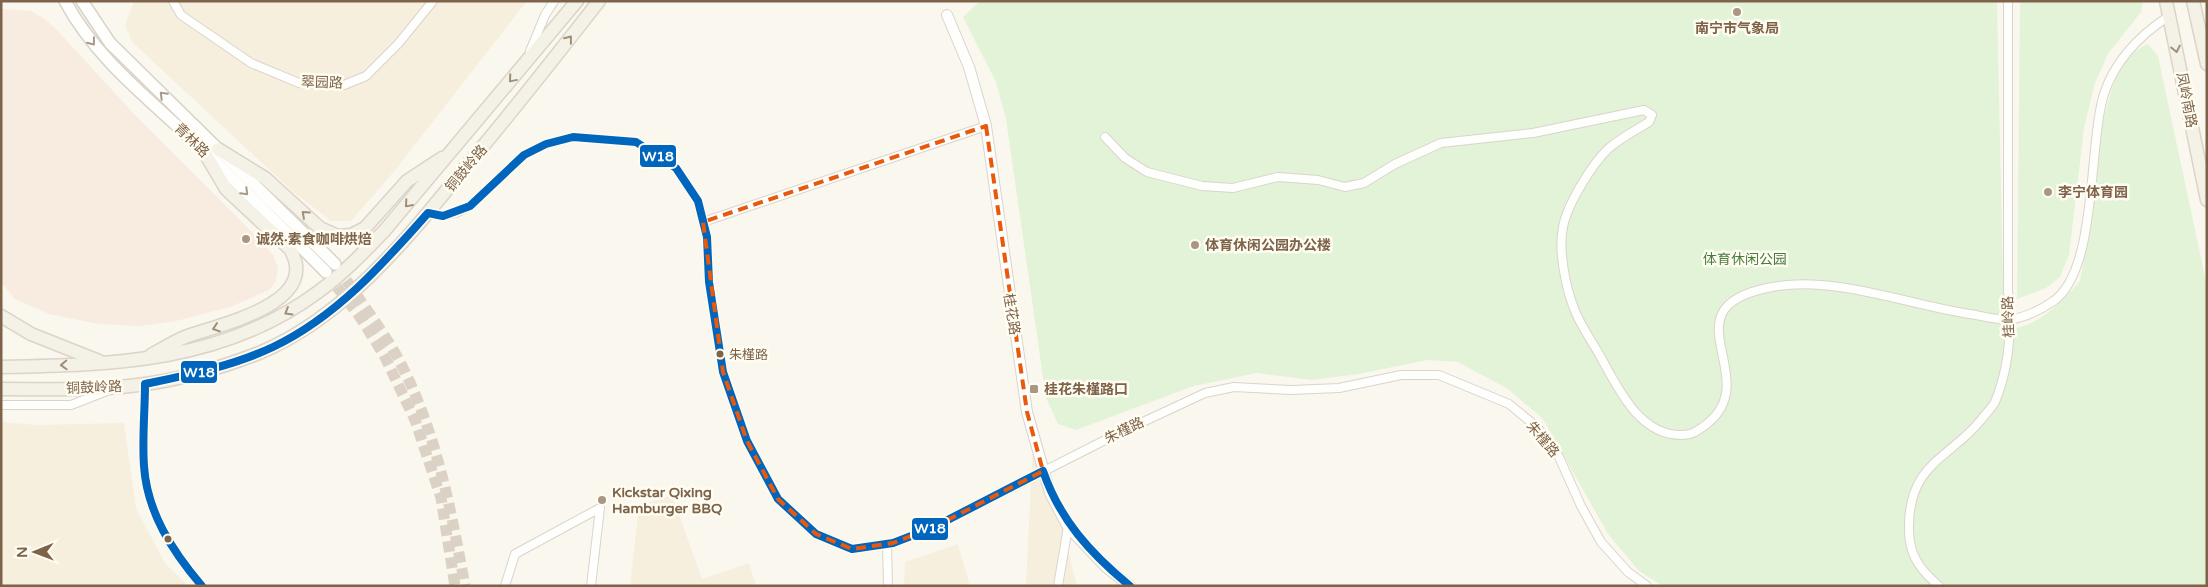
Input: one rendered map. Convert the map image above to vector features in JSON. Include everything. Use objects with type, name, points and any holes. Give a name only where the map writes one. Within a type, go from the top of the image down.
[{"type":"main road","name":"青林路","points":[[65,1],[92,43],[109,62],[203,150],[326,272]]},
{"type":"main road","name":"青林路","points":[[82,1],[110,43],[335,264]]},
{"type":"main road","name":"铜鼓岭路","points":[[1,367],[102,362],[168,356],[216,345],[272,322],[318,292],[350,265],[385,230],[577,1]]},
{"type":"main road","name":"铜鼓岭路","points":[[1,390],[145,384],[225,365],[291,338],[328,311],[365,280],[428,212],[524,97],[598,1]]},
{"type":"main road","name":"凤岭南路","points":[[2166,1],[2207,200]]},
{"type":"main road","name":"凤岭南路","points":[[2193,1],[2207,64]]},
{"type":"main road","points":[[218,149],[265,178],[326,232],[345,236],[365,228],[407,181],[454,149]]},
{"type":"main road","points":[[144,358],[185,337],[239,320],[273,302],[288,290],[295,276],[295,258],[290,249],[226,189],[203,150]]},
{"type":"main road","points":[[1,316],[32,334],[102,362]]},
{"type":"street","name":"翠园路","points":[[173,1],[181,15],[251,63],[299,83],[344,86],[366,76],[398,44],[433,1]]},
{"type":"street","points":[[526,63],[545,15],[554,1]]},
{"type":"street","name":"桂岭路","points":[[1939,586],[1920,570],[1908,538],[1909,505],[1927,469],[1974,429],[1994,404],[2008,357],[2011,320],[2008,290],[2008,1]]},
{"type":"street","name":"桂花路","points":[[947,15],[970,67],[986,126],[1027,412],[1043,471],[1050,492],[1068,527],[1106,567],[1130,586]]},
{"type":"street","points":[[1105,137],[1126,158],[1147,172],[1202,186],[1233,188],[1278,177],[1318,180],[1345,187],[1364,183],[1395,164],[1441,143],[1532,133],[1644,110],[1652,115],[1649,122],[1607,150],[1574,198],[1563,227],[1562,260],[1575,312],[1628,404],[1656,430],[1682,436],[1696,433],[1714,418],[1725,402],[1728,382],[1718,336],[1720,316],[1730,301],[1753,290],[1785,284],[1861,290],[1953,312],[2011,320],[2052,302],[2067,289],[2077,268],[2086,222],[2104,94],[2118,62],[2149,29],[2169,16]]},
{"type":"street","points":[[704,222],[986,126]]},
{"type":"street","name":"朱槿路","points":[[428,212],[443,216],[456,213],[470,206],[524,155],[546,144],[573,137],[598,137],[636,142],[676,168],[698,201],[704,222],[707,236],[709,282],[722,372],[747,441],[778,499],[816,534],[852,549],[887,544],[932,528],[1178,404],[1205,393],[1234,387],[1291,390],[1339,388],[1401,375],[1439,375],[1509,404],[1537,427],[1559,458],[1601,542],[1628,572],[1647,586]]},
{"type":"street","points":[[145,384],[144,474],[153,512],[168,541],[202,586]]},
{"type":"street","points":[[1,405],[71,405],[121,386]]},
{"type":"street","points":[[505,586],[515,554],[600,508],[591,586]]},
{"type":"street","points":[[1058,586],[1068,527]]},
{"type":"street","points":[[887,544],[888,586]]},
{"type":"highlighted area","points":[[986,126],[1027,412],[1043,471],[932,528],[893,543],[852,549],[816,534],[778,499],[747,441],[723,372],[703,222]]},
{"type":"shaded area","points":[[134,1],[527,1],[396,169],[351,221],[331,221],[292,191],[132,42],[125,25]]},
{"type":"shaded area","points":[[1,9],[30,11],[42,17],[55,28],[135,115],[263,243],[273,255],[278,268],[276,281],[269,290],[230,307],[176,321],[140,326],[99,324],[49,314],[15,299],[1,282]]},
{"type":"shaded area","points":[[1034,418],[1077,586],[1026,586]]},
{"type":"shaded area","points":[[1,422],[36,425],[124,423],[136,509],[165,563],[188,586],[1,586]]},
{"type":"shaded area","points":[[672,495],[702,579],[749,563],[756,586],[630,586],[639,506]]},
{"type":"shaded area","points":[[958,544],[970,586],[904,586],[905,562]]},
{"type":"green space","name":"体育休闲公园","points":[[980,1],[1997,1],[2004,329],[2027,325],[2037,320],[2056,306],[2080,281],[2097,154],[2107,104],[2115,80],[2124,63],[2137,50],[2148,44],[2158,56],[2207,286],[2207,586],[1663,586],[1639,571],[1608,534],[1543,419],[1508,389],[1458,362],[1427,360],[1359,374],[1312,380],[1257,373],[1194,386],[1076,430],[1058,424],[1046,398],[1006,119],[996,82],[963,17]]},
{"type":"green space","name":"李宁体育园","points":[[2020,1],[2143,1],[2141,12],[2108,54],[2095,83],[2084,128],[2069,255],[2060,277],[2046,288],[2017,299]]},
{"type":"tunnel","points":[[337,267],[391,346],[419,403],[446,493],[465,586]]},
{"type":"tunnel","points":[[327,274],[360,317],[384,355],[415,420],[441,498],[455,586]]},
{"type":"transit line","name":"W18","points":[[202,586],[171,545],[150,499],[143,456],[145,384],[242,360],[296,335],[338,305],[357,288],[428,213],[443,216],[470,206],[524,155],[546,144],[573,137],[636,142],[676,168],[698,201],[707,237],[709,282],[723,372],[747,441],[778,499],[816,534],[852,549],[893,543],[932,528],[1043,471],[1050,489],[1067,520],[1089,548],[1130,586]]},
{"type":"place","name":"南宁市气象局","points":[[1737,12]]},
{"type":"place","name":"李宁体育园","points":[[2048,192]]},
{"type":"place","name":"诚然·素食咖啡烘焙","points":[[246,239]]},
{"type":"place","name":"体育休闲公园办公楼","points":[[1195,245]]},
{"type":"place","name":"朱槿路","points":[[720,354]]},
{"type":"place","name":"桂花朱槿路口","points":[[1034,389]]},
{"type":"place","name":"Kickstar Qixing Hamburger BBQ","points":[[602,500]]}]
